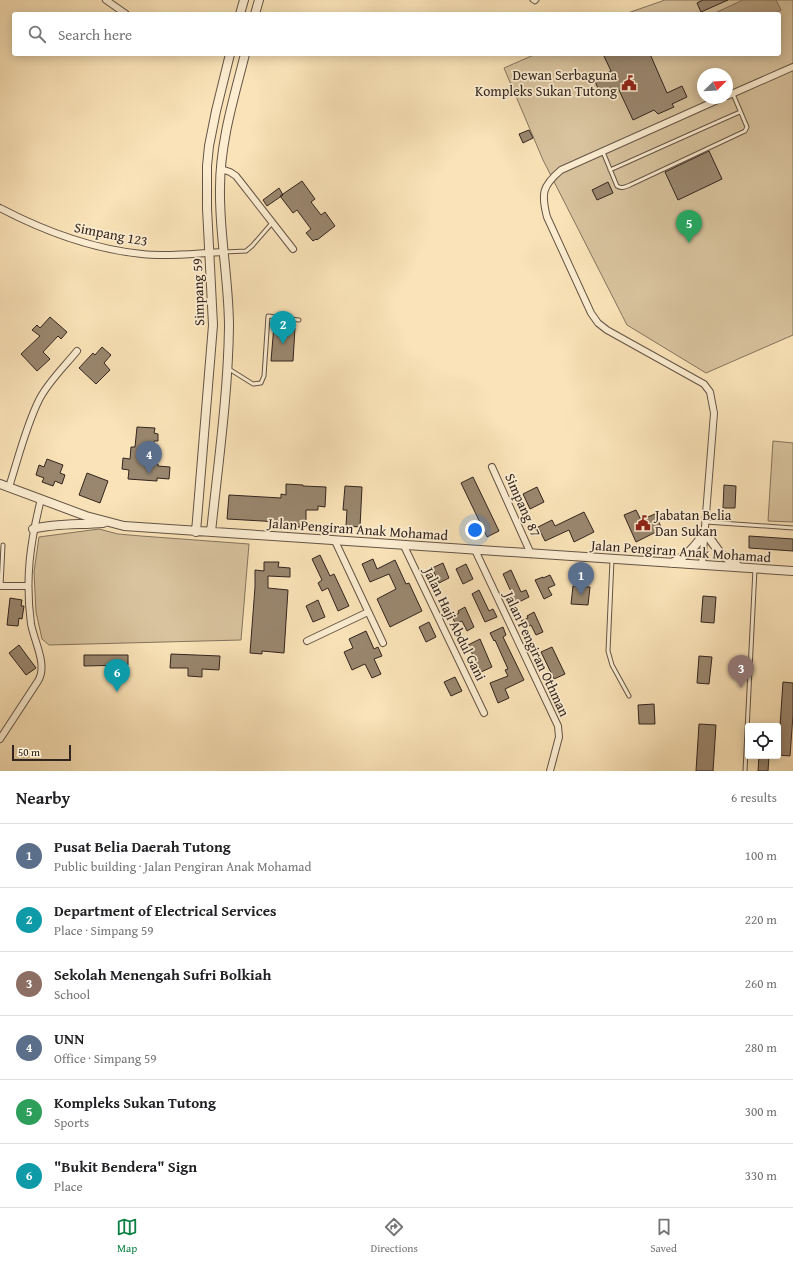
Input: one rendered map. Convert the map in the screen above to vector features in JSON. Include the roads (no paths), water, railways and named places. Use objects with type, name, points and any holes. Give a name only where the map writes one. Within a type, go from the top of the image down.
[{"type":"street","points":[[106,0],[123,12]]},
{"type":"street","points":[[241,12],[244,0]]},
{"type":"street","points":[[256,12],[259,0]]},
{"type":"street","name":"Simpang 59","points":[[196,532],[213,325],[207,187],[209,146],[230,56]]},
{"type":"street","name":"Simpang 59","points":[[211,532],[227,368],[229,326],[220,208],[221,169],[223,149],[230,114],[244,56]]},
{"type":"street","points":[[733,94],[793,67]]},
{"type":"street","points":[[702,565],[714,413],[710,392],[704,384],[607,330],[598,323],[591,313],[547,217],[543,204],[544,190],[550,179],[561,170],[709,104]]},
{"type":"street","points":[[221,169],[236,176],[293,249]]},
{"type":"street","name":"Simpang 123","points":[[0,208],[36,226],[65,237],[94,245],[142,254],[176,255],[224,252]]},
{"type":"street","points":[[9,487],[30,421],[39,400],[45,390],[77,351]]},
{"type":"street","name":"Simpang 87","points":[[492,466],[531,554]]},
{"type":"street","name":"Jalan Pengiran Anak Mohamad","points":[[0,484],[86,516],[124,526],[671,564],[793,571]]},
{"type":"street","points":[[0,739],[38,681],[42,671],[32,631],[28,586],[30,545],[41,499]]},
{"type":"street","points":[[33,529],[53,524],[88,524],[108,522]]},
{"type":"street","points":[[671,564],[683,558],[693,550],[705,532]]},
{"type":"street","points":[[705,532],[720,553],[740,568]]},
{"type":"street","points":[[335,541],[383,644]]},
{"type":"street","name":"Jalan Haji Abdul Gani","points":[[404,546],[484,713]]},
{"type":"street","name":"Jalan Pengiran Othman","points":[[475,550],[558,726],[559,737],[550,771]]},
{"type":"street","points":[[0,586],[28,586]]},
{"type":"street","points":[[307,641],[368,612]]},
{"type":"lane","points":[[532,0],[535,2],[537,0]]},
{"type":"lane","points":[[603,152],[617,186],[624,188],[743,133],[747,127],[733,100]]},
{"type":"lane","points":[[610,170],[740,112]]},
{"type":"lane","points":[[224,252],[246,251],[272,223]]},
{"type":"lane","points":[[227,368],[253,384],[261,383],[264,376],[268,316],[299,320]]},
{"type":"lane","points":[[706,522],[793,528]]},
{"type":"lane","points":[[0,586],[3,545]]},
{"type":"lane","points":[[612,560],[608,651],[612,665],[628,696]]},
{"type":"lane","points":[[745,771],[755,569]]},
{"type":"place","name":"Dewan Serbaguna Kompleks Sukan Tutong","points":[[629,83]]},
{"type":"place","name":"Kompleks Sukan Tutong","points":[[689,243]]},
{"type":"place","name":"Department of Electrical Services","points":[[283,344]]},
{"type":"place","name":"UNN","points":[[149,474]]},
{"type":"place","name":"Jabatan Belia Dan Sukan","points":[[643,523]]},
{"type":"place","name":"Pusat Belia Daerah Tutong","points":[[581,595]]},
{"type":"place","name":"Sekolah Menengah Sufri Bolkiah","points":[[741,688]]},
{"type":"place","name":"\"Bukit Bendera\" Sign","points":[[117,692]]}]
